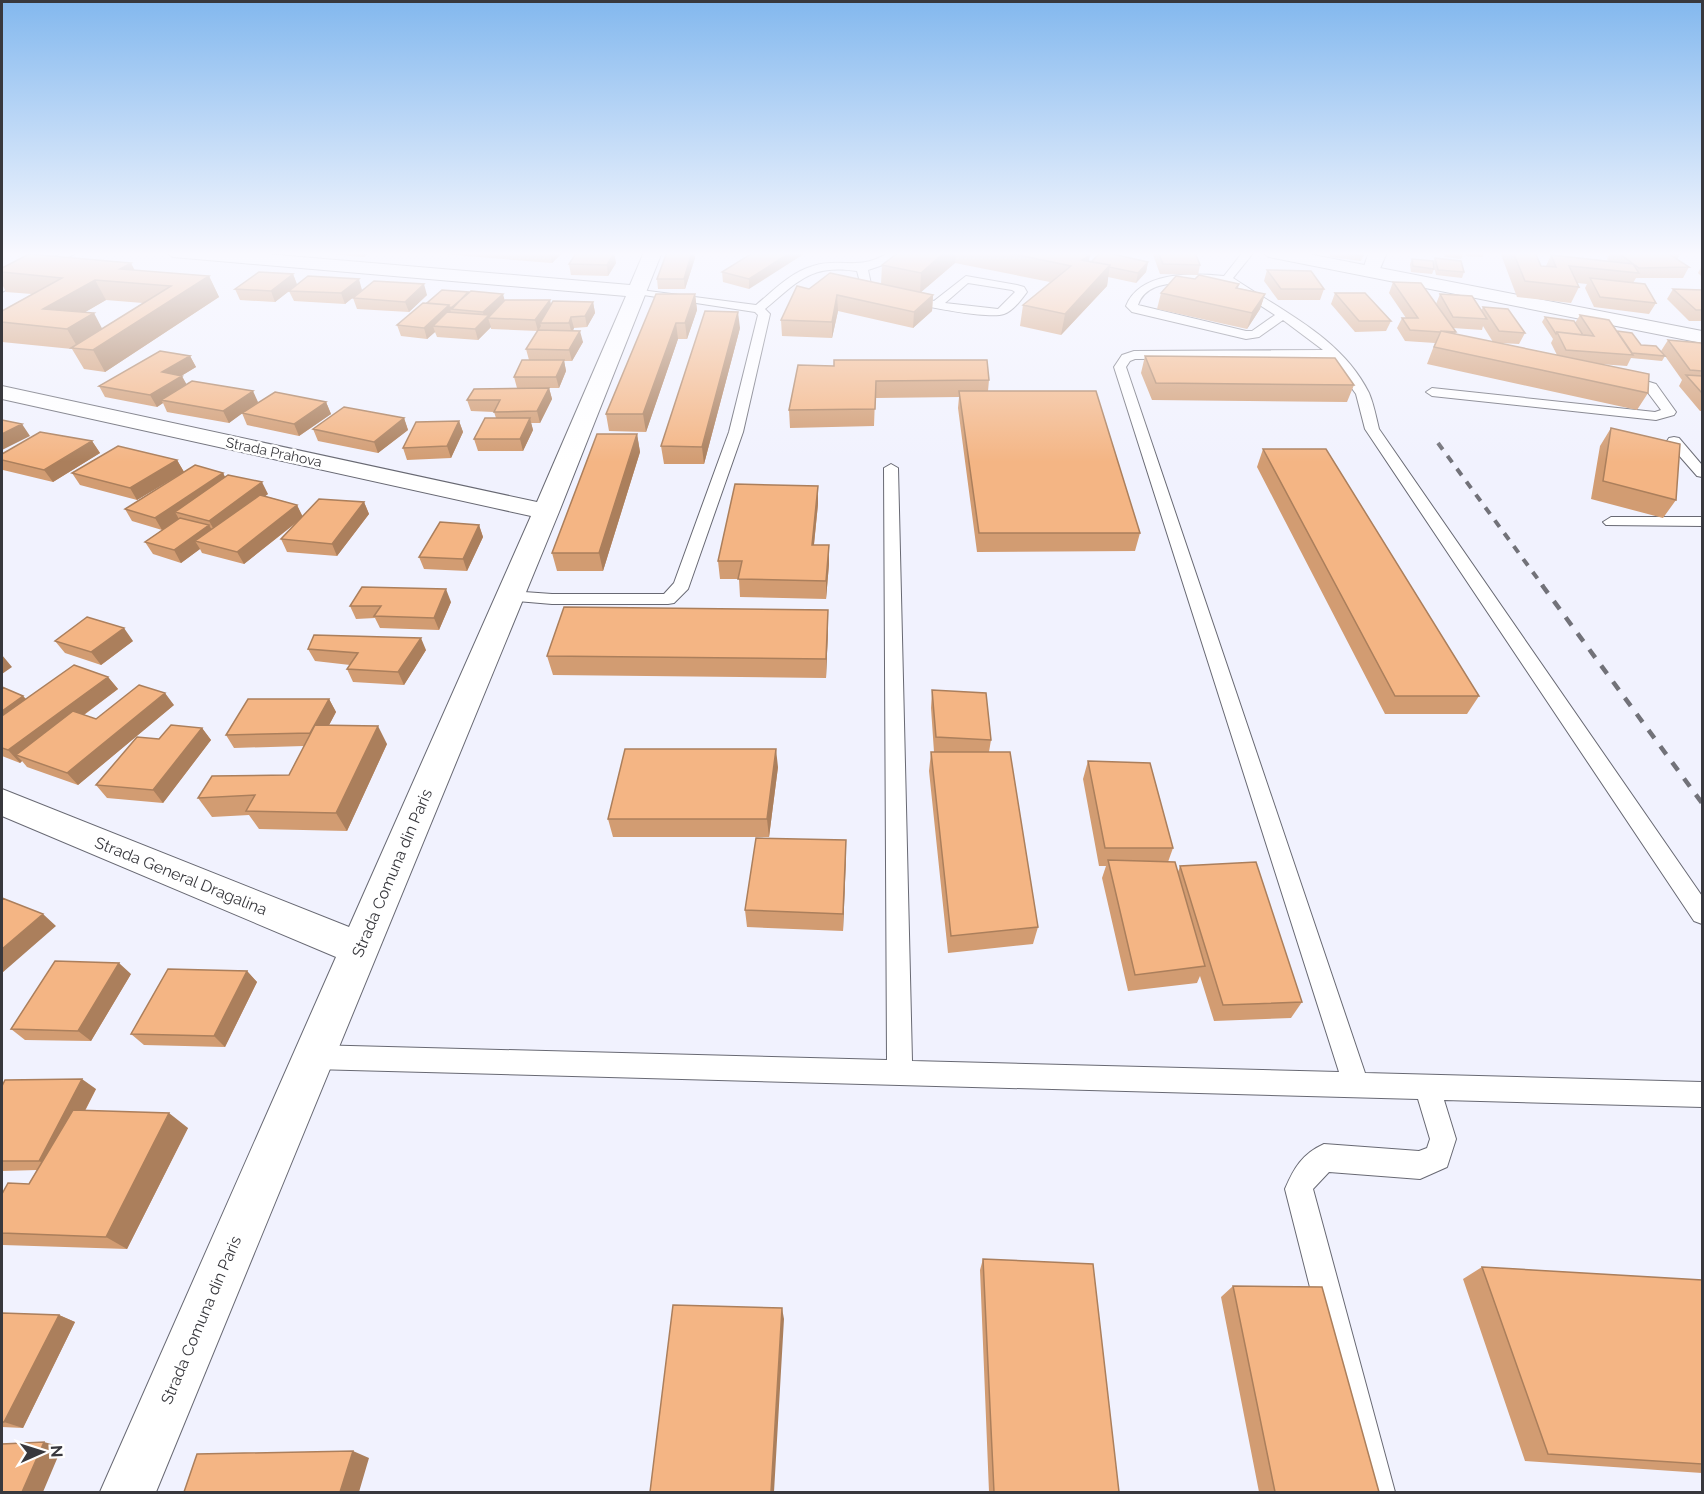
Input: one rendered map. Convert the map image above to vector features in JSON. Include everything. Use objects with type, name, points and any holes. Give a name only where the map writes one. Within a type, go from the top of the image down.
[{"type":"street","name":"Strada Comuna din Paris","points":[[128,1492],[546,512],[624,322]]},
{"type":"street","points":[[1623,322],[1702,337]]},
{"type":"street","name":"Strada Prahova","points":[[2,392],[546,512]]},
{"type":"street","name":"Strada General Dragalina","points":[[2,802],[360,949]]},
{"type":"lane","points":[[510,596],[552,599],[668,598],[682,585],[736,432],[762,322]]},
{"type":"lane","points":[[1183,322],[1237,335],[1255,334],[1272,322]]},
{"type":"lane","points":[[1293,322],[1312,333],[1335,354],[1361,391],[1372,429],[1702,914]]},
{"type":"lane","points":[[1335,354],[1134,354],[1126,358],[1120,367],[1356,1084]]},
{"type":"lane","points":[[1432,392],[1656,416],[1669,412],[1651,387],[1635,380],[1612,376]]},
{"type":"lane","points":[[1674,441],[1702,474]]},
{"type":"lane","points":[[891,468],[900,1072]]},
{"type":"lane","points":[[1611,522],[1702,522]]},
{"type":"lane","points":[[313,1057],[1702,1094]]},
{"type":"lane","points":[[1379,1492],[1299,1189],[1305,1175],[1323,1158],[1420,1166],[1437,1157],[1443,1138],[1427,1087]]},
{"type":"building","points":[[2,322],[79,322],[67,329]]},
{"type":"building","points":[[113,322],[137,322],[93,350],[71,348]]},
{"type":"building","points":[[401,322],[431,322],[424,328],[397,325]]},
{"type":"building","points":[[437,322],[482,322],[475,329],[433,326]]},
{"type":"building","points":[[541,322],[569,322],[569,323]]},
{"type":"building","points":[[644,322],[685,322],[676,323],[643,414],[606,414]]},
{"type":"building","points":[[702,322],[735,322],[702,447],[661,446]]},
{"type":"building","points":[[1404,322],[1449,322],[1456,332],[1440,332],[1410,330]]},
{"type":"building","points":[[1493,322],[1517,322],[1525,333],[1499,331]]},
{"type":"building","points":[[1548,322],[1574,322],[1583,335],[1557,332],[1556,334]]},
{"type":"building","points":[[1584,322],[1610,322],[1633,355],[1566,350],[1557,332],[1594,336]]},
{"type":"building","points":[[538,330],[580,331],[569,350],[526,349]]},
{"type":"building","points":[[1441,331],[1649,374],[1648,393],[1434,347]]},
{"type":"building","points":[[1617,331],[1632,333],[1641,345],[1656,346],[1665,356],[1632,353]]},
{"type":"building","points":[[1668,340],[1701,343],[1702,371],[1690,370]]},
{"type":"building","points":[[160,351],[190,356],[162,372],[182,376],[150,395],[99,386]]},
{"type":"building","points":[[1145,356],[1335,358],[1354,385],[1156,383]]},
{"type":"building","points":[[522,360],[564,360],[556,377],[514,377]]},
{"type":"building","points":[[834,360],[987,360],[989,380],[876,381],[875,409],[789,410],[798,365],[834,366]]},
{"type":"building","points":[[1686,375],[1702,376],[1702,393]]},
{"type":"building","points":[[192,381],[253,391],[223,411],[161,400]]},
{"type":"building","points":[[549,388],[537,411],[494,412],[500,400],[467,400],[474,389]]},
{"type":"building","points":[[959,391],[1096,391],[1140,533],[979,533]]},
{"type":"building","points":[[275,392],[326,402],[294,424],[242,413]]},
{"type":"building","points":[[344,407],[404,418],[374,442],[313,429]]},
{"type":"building","points":[[485,418],[530,418],[520,439],[474,439]]},
{"type":"building","points":[[2,420],[22,424],[2,434]]},
{"type":"building","points":[[459,421],[447,446],[403,448],[416,422]]},
{"type":"building","points":[[1611,428],[1680,444],[1676,500],[1603,481]]},
{"type":"building","points":[[40,432],[92,441],[44,470],[2,460],[2,454]]},
{"type":"building","points":[[597,434],[637,434],[599,553],[552,553]]},
{"type":"building","points":[[118,446],[177,460],[130,488],[72,473]]},
{"type":"building","points":[[1263,449],[1326,449],[1479,696],[1395,696]]},
{"type":"building","points":[[195,465],[223,473],[155,518],[125,509]]},
{"type":"building","points":[[228,475],[262,482],[209,521],[175,512]]},
{"type":"building","points":[[735,484],[818,486],[812,545],[829,545],[826,581],[738,579],[742,561],[718,561]]},
{"type":"building","points":[[260,495],[297,505],[237,552],[195,541]]},
{"type":"building","points":[[319,499],[364,502],[332,544],[281,539]]},
{"type":"building","points":[[180,518],[209,525],[174,550],[145,542]]},
{"type":"building","points":[[440,522],[479,525],[463,559],[419,557]]},
{"type":"building","points":[[362,587],[446,589],[434,618],[374,616],[381,606],[350,606]]},
{"type":"building","points":[[564,607],[828,610],[826,659],[547,656]]},
{"type":"building","points":[[87,617],[124,628],[91,652],[55,641]]},
{"type":"building","points":[[314,635],[421,638],[398,672],[347,669],[358,653],[308,649]]},
{"type":"building","points":[[74,665],[108,677],[8,750],[2,748],[2,716]]},
{"type":"building","points":[[139,685],[165,693],[67,773],[16,755],[73,711],[96,719]]},
{"type":"building","points":[[2,687],[23,696],[2,711]]},
{"type":"building","points":[[932,690],[986,693],[991,740],[936,737]]},
{"type":"building","points":[[248,699],[329,699],[310,733],[226,735]]},
{"type":"building","points":[[171,725],[202,728],[153,790],[96,785],[137,737],[159,739]]},
{"type":"building","points":[[315,725],[378,726],[336,813],[246,811],[255,795],[198,798],[212,776],[289,775]]},
{"type":"building","points":[[625,749],[776,749],[767,819],[608,819]]},
{"type":"building","points":[[931,752],[1010,752],[1038,927],[951,936]]},
{"type":"building","points":[[1088,761],[1150,763],[1173,848],[1105,848]]},
{"type":"building","points":[[756,838],[846,840],[843,914],[745,910]]},
{"type":"building","points":[[1108,860],[1175,862],[1205,966],[1135,975]]},
{"type":"building","points":[[1256,862],[1302,1002],[1223,1005],[1180,866]]},
{"type":"building","points":[[2,898],[43,914],[2,949]]},
{"type":"building","points":[[55,961],[119,963],[78,1031],[11,1029]]},
{"type":"building","points":[[168,969],[247,971],[214,1036],[131,1034]]},
{"type":"building","points":[[82,1079],[39,1161],[2,1161],[2,1086],[5,1080]]},
{"type":"building","points":[[73,1110],[169,1113],[106,1237],[2,1233],[2,1194],[8,1183],[29,1184]]},
{"type":"building","points":[[983,1259],[1093,1264],[1119,1492],[994,1492]]},
{"type":"building","points":[[1482,1267],[1702,1280],[1702,1464],[1548,1454]]},
{"type":"building","points":[[1233,1286],[1322,1287],[1379,1492],[1275,1492]]},
{"type":"building","points":[[673,1305],[782,1308],[771,1492],[650,1492]]},
{"type":"building","points":[[2,1313],[59,1315],[4,1422],[2,1422]]},
{"type":"building","points":[[44,1442],[22,1492],[2,1492],[2,1444]]},
{"type":"building","points":[[353,1451],[340,1492],[184,1492],[197,1454]]},
{"type":"railway","points":[[1438,443],[1543,586]]},
{"type":"railway","points":[[1542,585],[1702,803]]}]
